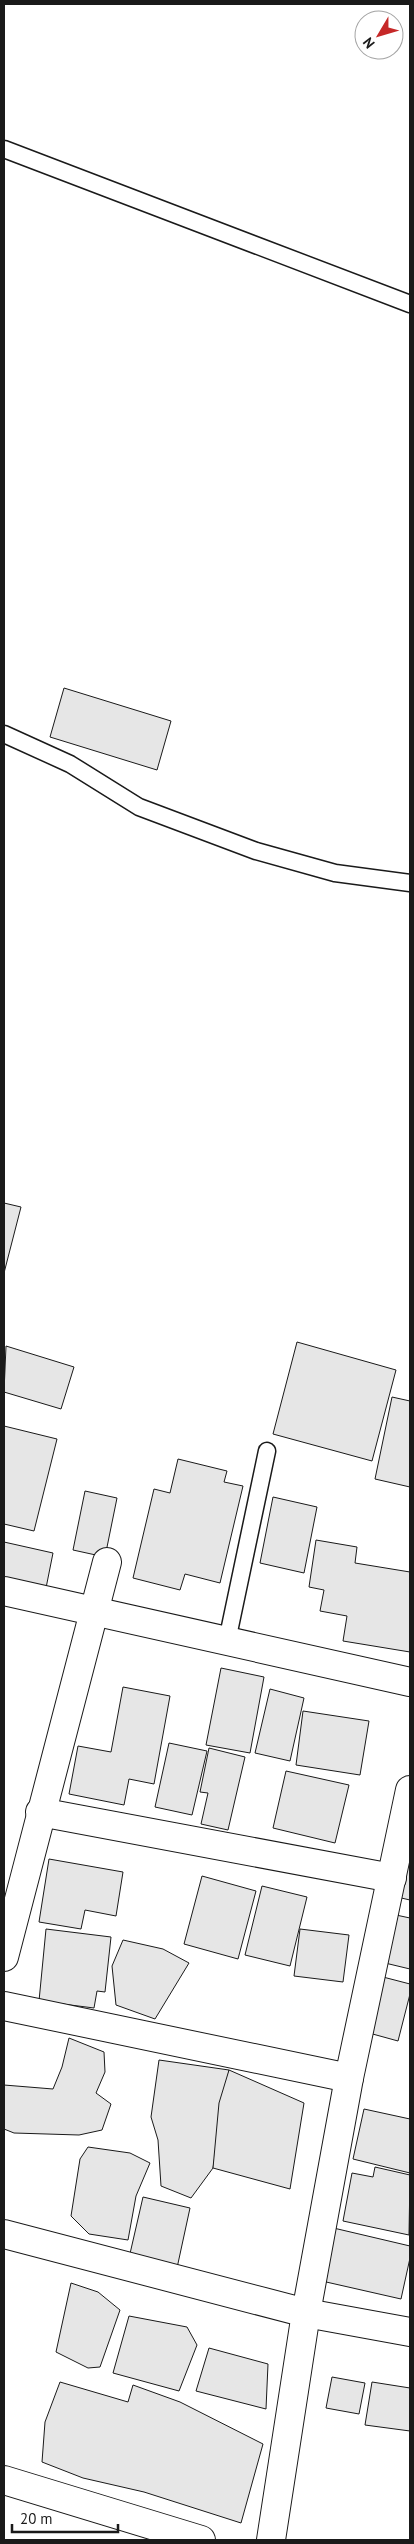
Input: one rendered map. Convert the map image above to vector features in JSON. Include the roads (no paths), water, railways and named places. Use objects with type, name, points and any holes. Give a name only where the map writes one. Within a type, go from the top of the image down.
[{"type":"street","points":[[4,1957],[40,1812],[107,1562]]},
{"type":"street","points":[[4,1591],[410,1682]]},
{"type":"street","points":[[271,2540],[306,2313],[349,2078],[410,1790]]},
{"type":"street","points":[[40,1812],[392,1878]]},
{"type":"street","points":[[4,2006],[349,2078]]},
{"type":"street","points":[[4,2234],[306,2313],[410,2332]]},
{"type":"street","points":[[4,2480],[201,2540]]},
{"type":"lane","points":[[4,149],[410,304]]},
{"type":"lane","points":[[4,734],[70,764],[139,807],[256,851],[335,873],[410,883]]},
{"type":"lane","points":[[227,1641],[267,1450]]}]
